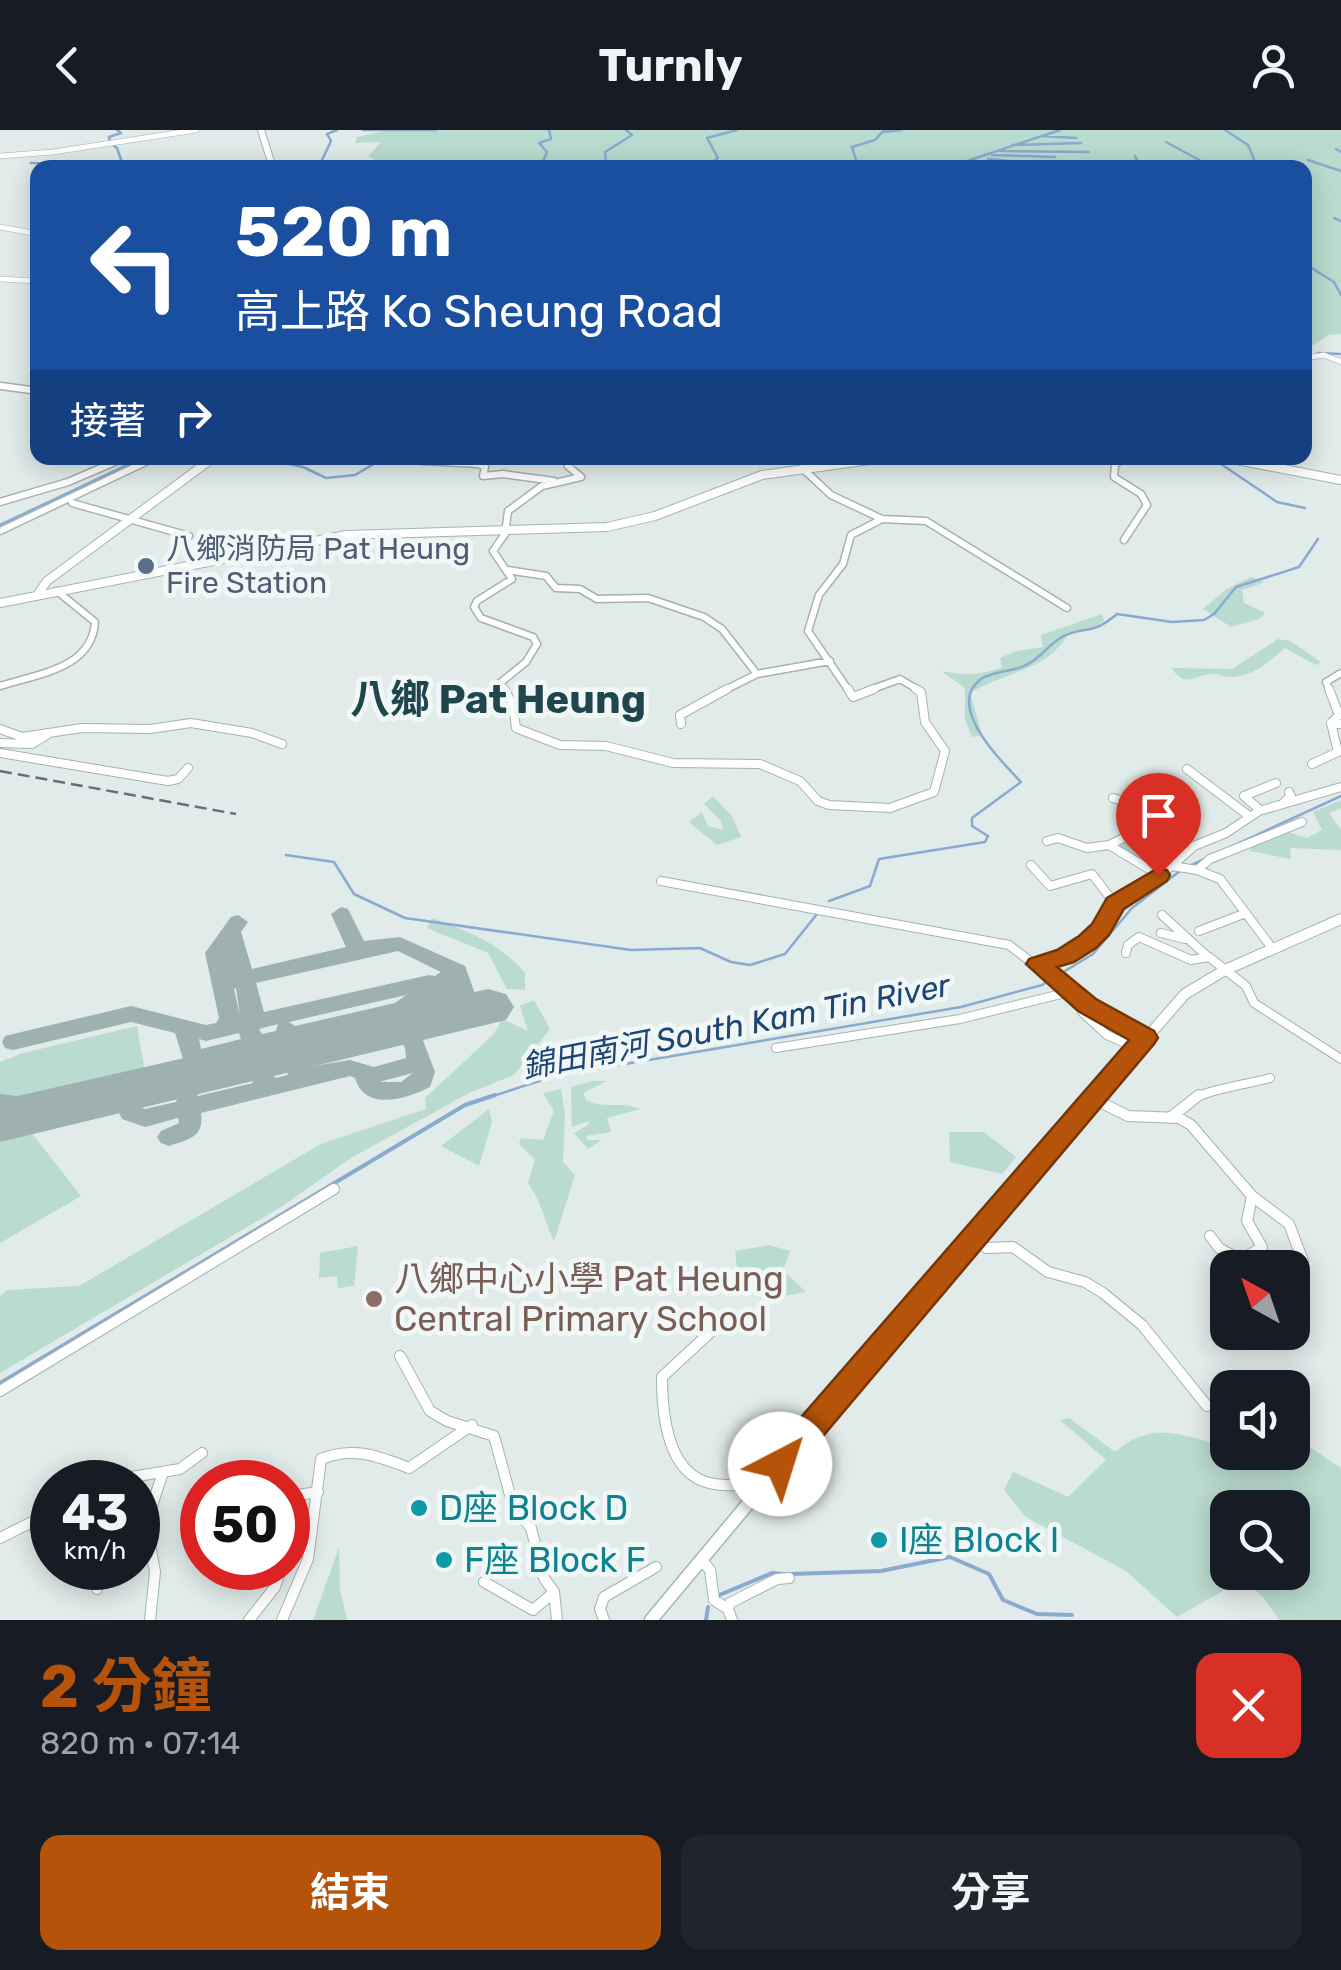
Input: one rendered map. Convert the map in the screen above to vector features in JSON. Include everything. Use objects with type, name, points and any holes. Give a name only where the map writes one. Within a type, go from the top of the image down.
[{"type":"main road","points":[[262,130],[271,160]]},
{"type":"main road","points":[[38,594],[47,581],[204,465]]},
{"type":"main road","points":[[0,604],[346,536],[580,529],[632,522],[744,480],[830,465]]},
{"type":"main road","points":[[1276,465],[1341,480]]},
{"type":"main road","points":[[651,1620],[972,1238],[1185,994],[1225,970],[1341,920]]},
{"type":"street","points":[[0,156],[196,130]]},
{"type":"street","points":[[0,227],[30,233]]},
{"type":"street","points":[[0,279],[30,281]]},
{"type":"street","points":[[1312,357],[1324,355],[1341,362]]},
{"type":"street","points":[[1,386],[30,390]]},
{"type":"street","points":[[0,502],[68,482],[108,465]]},
{"type":"street","points":[[0,531],[139,465]]},
{"type":"street","points":[[482,465],[485,467],[482,476],[514,475],[566,483]]},
{"type":"street","points":[[569,465],[582,476],[542,486],[511,508],[505,530],[493,550],[510,581],[474,607],[481,618],[533,637],[536,642],[530,658],[500,683],[513,705],[514,725],[522,732],[571,747],[606,746],[673,763],[760,764],[792,776],[829,806],[890,808],[934,792],[945,751],[925,722],[921,692],[900,678],[853,697],[811,636],[809,619],[820,592],[843,564],[851,535],[882,520]]},
{"type":"street","points":[[1118,465],[1113,474],[1141,494],[1147,504],[1124,540]]},
{"type":"street","points":[[802,468],[831,495],[882,520],[926,521],[1016,573],[1067,608]]},
{"type":"street","points":[[72,503],[190,536]]},
{"type":"street","points":[[506,570],[546,576],[556,588],[580,589],[594,598],[642,597],[687,610],[722,629],[757,674]]},
{"type":"street","points":[[0,686],[74,666],[90,646],[96,626],[57,591]]},
{"type":"street","points":[[681,724],[680,716],[686,710],[757,674],[830,661]]},
{"type":"street","points":[[1331,723],[1339,715],[1326,682],[1341,673]]},
{"type":"street","points":[[0,729],[22,737],[89,727],[150,730],[190,723],[252,734],[282,744]]},
{"type":"street","points":[[1331,723],[1341,724]]},
{"type":"street","points":[[1312,764],[1338,752],[1331,723]]},
{"type":"street","points":[[0,743],[32,744],[54,731]]},
{"type":"street","points":[[0,753],[171,782],[188,768]]},
{"type":"street","points":[[1188,768],[1250,816]]},
{"type":"street","points":[[1260,810],[1244,796],[1276,783]]},
{"type":"street","points":[[1283,802],[1310,800],[1341,787]]},
{"type":"street","points":[[1038,964],[1066,956],[1087,942],[1100,930],[1115,904],[1174,866],[1191,848],[1226,833],[1260,810],[1283,802],[1292,796],[1290,792]]},
{"type":"street","points":[[1046,842],[1062,839],[1082,848],[1109,845],[1136,832],[1150,814],[1145,808],[1113,798]]},
{"type":"street","points":[[1194,870],[1210,859],[1298,823],[1306,832]]},
{"type":"street","points":[[1109,845],[1158,875]]},
{"type":"street","points":[[1031,865],[1050,886],[1092,874],[1115,904]]},
{"type":"street","points":[[1174,866],[1217,876],[1272,948]]},
{"type":"street","points":[[662,881],[1009,946],[1140,1043]]},
{"type":"street","points":[[1199,931],[1246,912]]},
{"type":"street","points":[[1162,915],[1246,986],[1254,1003],[1341,1060]]},
{"type":"street","points":[[1160,932],[1192,940]]},
{"type":"street","points":[[1126,954],[1128,944],[1139,937],[1191,960],[1208,957]]},
{"type":"street","points":[[776,1048],[795,1049],[886,1027],[992,1014],[1066,990]]},
{"type":"street","points":[[1083,1014],[1108,1035],[1140,1043]]},
{"type":"street","points":[[1170,1118],[1204,1091],[1226,1092],[1270,1078]]},
{"type":"street","points":[[1092,1098],[1128,1116],[1182,1120],[1199,1131],[1252,1196],[1292,1229],[1299,1250]]},
{"type":"street","points":[[0,1391],[334,1189]]},
{"type":"street","points":[[1252,1196],[1246,1217],[1262,1247],[1257,1250]]},
{"type":"street","points":[[1210,1236],[1222,1250]]},
{"type":"street","points":[[972,1238],[987,1248],[1013,1246],[1048,1272],[1085,1282],[1103,1293],[1142,1325],[1207,1406]]},
{"type":"street","points":[[729,1315],[662,1377],[663,1417],[670,1438],[693,1475],[703,1482],[763,1485]]},
{"type":"street","points":[[400,1356],[432,1412],[446,1420],[486,1430],[498,1445],[513,1506],[531,1528],[544,1578],[554,1592],[556,1620]]},
{"type":"street","points":[[282,1620],[308,1560],[318,1465],[329,1454],[373,1454],[409,1468],[472,1426]]},
{"type":"street","points":[[160,1473],[180,1469],[202,1453]]},
{"type":"street","points":[[150,1620],[156,1572],[146,1524],[163,1472]]},
{"type":"street","points":[[310,1493],[318,1492]]},
{"type":"street","points":[[0,1538],[30,1523]]},
{"type":"street","points":[[702,1559],[710,1570],[714,1600],[730,1614]]},
{"type":"street","points":[[604,1620],[600,1609],[604,1596],[656,1567]]},
{"type":"street","points":[[730,1614],[730,1603],[777,1579],[789,1578]]},
{"type":"street","points":[[484,1582],[532,1610],[554,1592]]},
{"type":"street","points":[[250,1620],[255,1608],[274,1590]]},
{"type":"green space","points":[[391,130],[1341,130],[1341,334],[1329,335],[1312,346],[1312,160],[375,160],[368,156],[381,142],[355,143],[357,137]]},
{"type":"green space","points":[[1251,577],[1265,582],[1242,590],[1244,603],[1265,613],[1259,619],[1231,627],[1203,609],[1227,589]]},
{"type":"green space","points":[[1102,614],[1104,620],[1094,628],[1068,633],[1038,663],[970,693],[982,735],[972,737],[965,720],[965,688],[941,671],[972,674],[994,670],[1002,667],[1000,658],[1043,647],[1041,635]]},
{"type":"green space","points":[[1278,639],[1290,641],[1321,662],[1316,665],[1285,648],[1259,668],[1236,677],[1214,674],[1186,679],[1171,668],[1232,669]]},
{"type":"green space","points":[[713,796],[732,816],[741,837],[717,845],[689,822],[702,812],[708,826],[723,830],[721,821],[704,804]]},
{"type":"green space","points":[[1341,800],[1341,808],[1329,813],[1341,830],[1341,850],[1290,848],[1291,859],[1250,851],[1255,839],[1279,829],[1307,838],[1322,830],[1313,812]]},
{"type":"green space","points":[[1147,824],[1166,833],[1178,847],[1173,859],[1155,870],[1117,845],[1133,838]]},
{"type":"green space","points":[[432,918],[471,933],[504,953],[525,973],[525,990],[507,989],[488,953],[427,928]]},
{"type":"green space","points":[[534,1000],[550,1029],[514,1075],[469,1093],[351,1158],[281,1207],[0,1373],[0,1296],[7,1290],[79,1286],[321,1144],[426,1109],[425,1098],[494,1034],[502,1019],[528,1031],[520,1006]]},
{"type":"green space","points":[[137,1026],[145,1072],[19,1101],[0,1099],[0,1062]]},
{"type":"green space","points":[[707,1029],[737,1040],[656,1055],[652,1050],[673,1038]]},
{"type":"green space","points":[[607,1081],[583,1093],[587,1101],[640,1109],[607,1118],[611,1132],[586,1136],[587,1140],[602,1140],[588,1149],[574,1133],[589,1121],[572,1127],[571,1087]]},
{"type":"green space","points":[[561,1089],[565,1114],[563,1162],[575,1175],[554,1241],[528,1183],[535,1159],[519,1144],[521,1138],[543,1140],[554,1111],[543,1093]]},
{"type":"green space","points":[[489,1109],[492,1122],[479,1166],[441,1146]]},
{"type":"green space","points":[[30,1131],[81,1196],[0,1243],[0,1139]]},
{"type":"green space","points":[[949,1132],[984,1132],[1016,1157],[1002,1174],[950,1162]]},
{"type":"green space","points":[[769,1245],[790,1251],[783,1270],[806,1292],[772,1298],[737,1267],[735,1251]]},
{"type":"green space","points":[[358,1246],[354,1286],[338,1288],[337,1276],[319,1278],[320,1253]]},
{"type":"green space","points":[[1069,1418],[1115,1452],[1129,1442],[1156,1433],[1210,1442],[1210,1470],[1310,1470],[1310,1447],[1341,1468],[1341,1620],[1279,1620],[1254,1590],[1310,1590],[1310,1490],[1210,1490],[1210,1590],[1224,1590],[1177,1617],[1126,1571],[1026,1517],[1004,1490],[1013,1472],[1068,1497],[1106,1460],[1060,1420]]},
{"type":"green space","points":[[339,1548],[340,1589],[347,1620],[313,1620]]},
{"type":"waterway","points":[[117,130],[121,133],[109,137],[121,160]]},
{"type":"waterway","points":[[322,160],[331,141],[327,134],[337,130]]},
{"type":"waterway","points":[[363,130],[436,130]]},
{"type":"waterway","points":[[544,160],[547,152],[539,143],[551,139],[549,130]]},
{"type":"waterway","points":[[606,160],[605,152],[632,135],[626,130]]},
{"type":"waterway","points":[[715,160],[718,158],[707,138],[737,130]]},
{"type":"waterway","points":[[856,160],[852,147],[875,140],[884,130]]},
{"type":"waterway","points":[[884,132],[901,130]]},
{"type":"waterway","points":[[1015,145],[1060,130]]},
{"type":"waterway","points":[[1225,130],[1248,145],[1254,160]]},
{"type":"waterway","points":[[1043,136],[1076,138]]},
{"type":"waterway","points":[[1166,142],[1199,160]]},
{"type":"waterway","points":[[1015,145],[1081,143]]},
{"type":"waterway","points":[[970,160],[1015,145]]},
{"type":"waterway","points":[[1336,149],[1341,152]]},
{"type":"waterway","points":[[1001,151],[1089,152]]},
{"type":"waterway","points":[[992,155],[1055,157]]},
{"type":"waterway","points":[[1135,156],[1137,160]]},
{"type":"waterway","points":[[988,159],[999,160]]},
{"type":"waterway","points":[[1312,161],[1341,171]]},
{"type":"waterway","points":[[1334,218],[1341,221]]},
{"type":"waterway","points":[[1312,268],[1334,282],[1341,295]]},
{"type":"waterway","points":[[1318,353],[1341,354]]},
{"type":"waterway","points":[[0,525],[127,465]]},
{"type":"waterway","points":[[293,465],[326,478],[355,475],[372,465]]},
{"type":"waterway","points":[[1222,465],[1277,502],[1305,508]]},
{"type":"waterway","points":[[829,901],[870,886],[879,859],[985,842],[988,836],[972,826],[972,818],[1021,782],[980,734],[973,718],[971,690],[981,679],[1026,665],[1062,637],[1100,626],[1117,614],[1172,622],[1204,620],[1214,614],[1236,587],[1299,567],[1318,539]]},
{"type":"waterway","name":"錦田南河 South Kam Tin River","points":[[1187,867],[1341,796]]},
{"type":"waterway","points":[[286,855],[334,862],[354,894],[405,918],[631,950],[700,948],[731,962],[750,965],[785,954],[817,914]]},
{"type":"waterway","name":"錦田南河 South Kam Tin River","points":[[487,1098],[554,1076],[961,1007],[1042,985],[1093,954],[1132,908],[1180,871]]},
{"type":"waterway","name":"錦田南河 South Kam Tin River","points":[[0,1383],[465,1105],[495,1095]]},
{"type":"waterway","points":[[792,1574],[881,1571],[950,1557],[989,1574],[1003,1600],[1037,1614],[1072,1615]]},
{"type":"waterway","points":[[717,1596],[772,1573],[784,1574]]},
{"type":"waterway","points":[[706,1620],[708,1607]]},
{"type":"taxiway","points":[[341,914],[356,947],[400,944],[458,971],[403,1009]]},
{"type":"taxiway","points":[[222,984],[215,953],[238,922]]},
{"type":"taxiway","points":[[231,932],[244,979]]},
{"type":"taxiway","points":[[244,979],[370,949]]},
{"type":"taxiway","points":[[403,1009],[464,994],[459,973]]},
{"type":"taxiway","points":[[222,984],[244,979]]},
{"type":"taxiway","points":[[244,979],[253,1011],[249,1023]]},
{"type":"taxiway","points":[[249,1023],[429,982]]},
{"type":"taxiway","points":[[222,984],[230,1018],[223,1029]]},
{"type":"taxiway","points":[[288,1036],[403,1009]]},
{"type":"taxiway","points":[[365,1072],[374,1075],[416,1064],[416,1048],[404,1022],[403,1009]]},
{"type":"taxiway","points":[[13,1042],[131,1014],[185,1028]]},
{"type":"taxiway","points":[[185,1028],[206,1033],[249,1023]]},
{"type":"taxiway","points":[[248,1027],[249,1023]]},
{"type":"taxiway","points":[[185,1028],[192,1056],[197,1058],[253,1045]]},
{"type":"taxiway","points":[[286,1029],[288,1036]]},
{"type":"taxiway","points":[[250,1032],[253,1045]]},
{"type":"taxiway","points":[[253,1045],[288,1036]]},
{"type":"taxiway","points":[[288,1036],[298,1072],[309,1078]]},
{"type":"taxiway","points":[[253,1045],[262,1080],[273,1087]]},
{"type":"taxiway","points":[[365,1072],[375,1091],[404,1090],[422,1081],[424,1072],[419,1056]]},
{"type":"taxiway","points":[[309,1078],[350,1068],[365,1072]]},
{"type":"taxiway","points":[[273,1087],[309,1078]]},
{"type":"taxiway","points":[[188,1107],[273,1087]]},
{"type":"taxiway","points":[[187,1096],[188,1107]]},
{"type":"taxiway","points":[[0,1103],[51,1109]]},
{"type":"taxiway","points":[[130,1113],[145,1118],[188,1107]]},
{"type":"taxiway","points":[[169,1137],[191,1127],[188,1107]]},
{"type":"runway","points":[[0,1121],[488,1007]]},
{"type":"railway","points":[[0,771],[236,814]]},
{"type":"place","name":"八鄉消防局 Pat Heung Fire Station","points":[[146,566]]},
{"type":"place","name":"八鄉中心小學 Pat Heung Central Primary School","points":[[374,1299]]},
{"type":"place","name":"D座 Block D","points":[[419,1508]]},
{"type":"place","name":"I座 Block I","points":[[879,1540]]},
{"type":"place","name":"F座 Block F","points":[[444,1560]]},
{"type":"district","name":"八鄉 Pat Heung","points":[[498,699]]},
{"type":"route","points":[[780,1464],[1145,1038],[1087,1005],[1038,964],[1066,956],[1087,942],[1100,930],[1115,904],[1158,875]]}]
